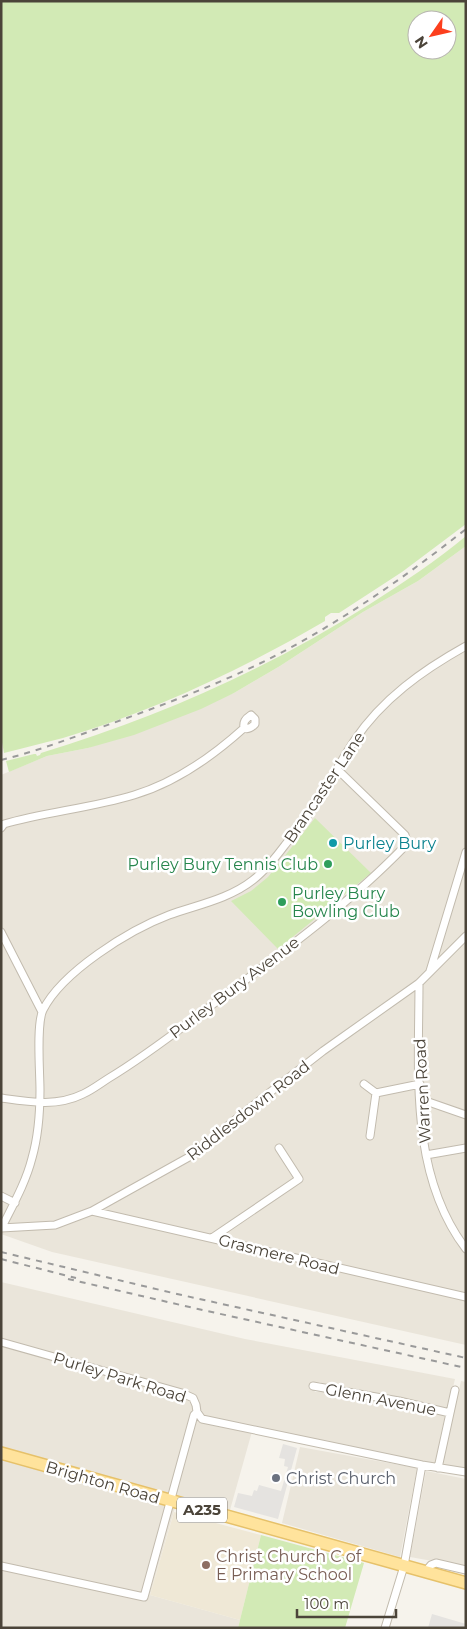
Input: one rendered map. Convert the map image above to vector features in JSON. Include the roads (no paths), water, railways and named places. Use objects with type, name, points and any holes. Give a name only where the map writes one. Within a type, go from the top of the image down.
[{"type":"main road","name":"Brighton Road","points":[[1,1453],[466,1583]]},
{"type":"street","name":"Brancaster Lane","points":[[1,1227],[15,1203],[32,1158],[39,1103],[40,1024],[42,1012],[56,991],[82,966],[116,942],[167,916],[237,891],[257,877],[272,862],[309,814],[354,740],[384,704],[423,672],[466,646]]},
{"type":"street","points":[[1,828],[4,824],[23,818],[66,811],[134,795],[157,786],[200,763],[244,728]]},
{"type":"street","name":"Purley Bury Avenue","points":[[1,1098],[39,1103],[61,1101],[82,1094],[126,1068],[292,945],[379,873],[405,846],[407,841],[405,834],[337,769]]},
{"type":"street","points":[[429,974],[466,852]]},
{"type":"street","points":[[1,932],[42,1012]]},
{"type":"street","name":"Riddlesdown Road","points":[[1,1227],[55,1225],[92,1211],[189,1157],[323,1051],[419,983],[466,936]]},
{"type":"street","name":"Warren Road","points":[[419,983],[420,1099],[426,1155],[439,1202],[450,1225],[465,1246]]},
{"type":"street","points":[[364,1084],[376,1093],[420,1084]]},
{"type":"street","points":[[370,1136],[376,1093]]},
{"type":"street","points":[[420,1099],[466,1115]]},
{"type":"street","points":[[212,1238],[299,1179],[279,1148]]},
{"type":"street","points":[[426,1155],[466,1148]]},
{"type":"street","points":[[1,1196],[15,1203]]},
{"type":"street","name":"Grasmere Road","points":[[92,1211],[466,1297]]},
{"type":"street","name":"Purley Park Road","points":[[1,1342],[182,1393],[193,1398],[197,1412],[194,1416],[144,1597],[1,1566]]},
{"type":"street","name":"Glenn Avenue","points":[[313,1386],[399,1401],[450,1413]]},
{"type":"street","name":"Glenn Avenue","points":[[438,1468],[455,1390]]},
{"type":"street","points":[[197,1412],[202,1419],[422,1465],[466,1472]]},
{"type":"street","points":[[385,1628],[404,1566],[422,1465]]},
{"type":"street","points":[[426,1571],[431,1565],[436,1564],[466,1570]]},
{"type":"railway","points":[[1,760],[43,748],[152,709],[210,686],[267,660],[345,616],[419,565],[466,529]]},
{"type":"railway","points":[[1,1252],[177,1294],[466,1358]]},
{"type":"railway","points":[[1,1259],[76,1278]]},
{"type":"railway","points":[[68,1279],[466,1368]]},
{"type":"place","name":"Purley Bury","points":[[333,843]]},
{"type":"place","name":"Purley Bury Tennis Club","points":[[328,864]]},
{"type":"place","name":"Purley Bury Bowling Club","points":[[282,902]]},
{"type":"place","name":"Christ Church","points":[[276,1478]]},
{"type":"place","name":"Christ Church C of E Primary School","points":[[206,1565]]}]
